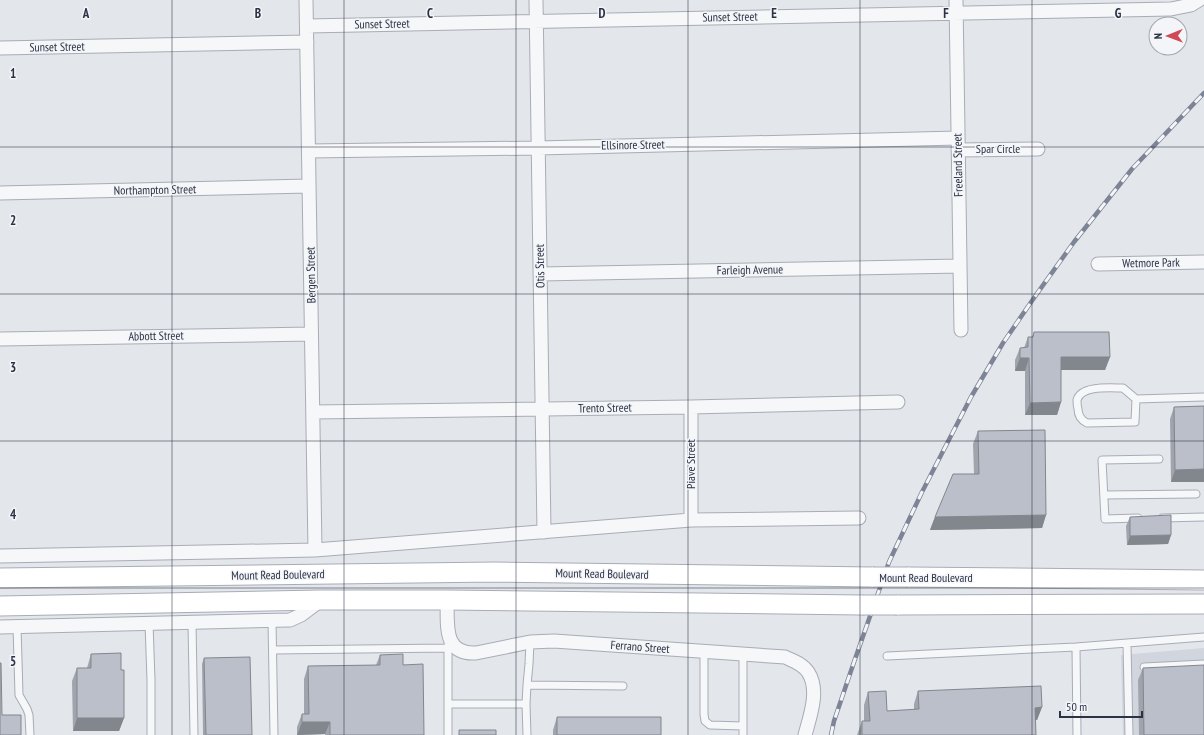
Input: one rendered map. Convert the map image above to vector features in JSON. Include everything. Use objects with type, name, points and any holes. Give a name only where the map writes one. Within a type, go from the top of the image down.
[{"type":"main road","name":"Mount Read Boulevard","points":[[0,578],[495,572],[908,578],[1204,580]]},
{"type":"main road","points":[[447,600],[459,587],[472,580],[495,572]]},
{"type":"main road","points":[[399,574],[437,592],[447,600]]},
{"type":"main road","points":[[0,606],[320,600],[862,605],[1204,604]]},
{"type":"street","name":"Bergen Street","points":[[306,0],[315,550]]},
{"type":"street","name":"Otis Street","points":[[536,0],[544,532]]},
{"type":"street","name":"Sunset Street","points":[[307,26],[536,21],[956,6],[1171,9],[1185,7],[1200,0]]},
{"type":"street","name":"Freeland Street","points":[[956,6],[961,330]]},
{"type":"street","name":"Sunset Street","points":[[0,48],[307,42]]},
{"type":"street","name":"Ellsinore Street","points":[[309,151],[958,144]]},
{"type":"street","name":"Spar Circle","points":[[958,144],[1038,149]]},
{"type":"street","name":"Northampton Street","points":[[0,193],[309,186]]},
{"type":"street","name":"Wetmore Park","points":[[1098,264],[1204,262]]},
{"type":"street","name":"Farleigh Avenue","points":[[540,274],[960,266]]},
{"type":"street","name":"Abbott Street","points":[[0,339],[312,334]]},
{"type":"street","name":"Trento Street","points":[[313,412],[691,407],[898,402]]},
{"type":"street","name":"Piave Street","points":[[691,407],[691,520]]},
{"type":"street","name":"Mount Read Boulevard","points":[[0,556],[315,550],[691,520],[858,518]]},
{"type":"street","points":[[0,627],[290,620],[296,618],[320,600]]},
{"type":"street","points":[[447,600],[448,635]]},
{"type":"street","name":"Ferrano Street","points":[[448,635],[452,644],[460,651],[469,654],[530,642],[554,641],[785,657],[798,662],[808,671],[814,686],[805,735]]},
{"type":"lane","points":[[1136,399],[1135,422],[1087,423],[1082,420],[1078,414],[1077,400],[1081,394],[1087,390],[1123,388],[1136,399],[1204,397]]},
{"type":"lane","points":[[1143,518],[1105,519],[1102,460],[1159,459]]},
{"type":"lane","points":[[1104,495],[1196,494]]},
{"type":"lane","points":[[1158,518],[1204,517]]},
{"type":"lane","points":[[272,621],[274,735]]},
{"type":"lane","points":[[192,623],[194,735]]},
{"type":"lane","points":[[149,624],[151,735]]},
{"type":"lane","points":[[17,626],[19,695],[29,715],[30,735]]},
{"type":"lane","points":[[448,635],[448,735]]},
{"type":"lane","points":[[887,656],[1127,644],[1204,637]]},
{"type":"lane","points":[[527,735],[526,704],[530,664],[530,642]]},
{"type":"lane","points":[[1127,644],[1129,735]]},
{"type":"lane","points":[[1076,647],[1077,735]]},
{"type":"lane","points":[[273,650],[448,648]]},
{"type":"lane","points":[[704,652],[705,721],[710,725],[743,726]]},
{"type":"lane","points":[[743,654],[743,735]]},
{"type":"lane","points":[[1144,667],[1204,664]]},
{"type":"lane","points":[[527,685],[623,686]]},
{"type":"lane","points":[[448,704],[526,704]]},
{"type":"shaded area","points":[[1204,648],[1204,735],[1123,735],[1121,655]]},
{"type":"building","points":[[1034,332],[1109,332],[1110,357],[1061,357],[1061,402],[1030,403],[1029,358],[1020,358],[1020,348],[1028,347],[1028,337],[1033,337]]},
{"type":"building","points":[[1204,406],[1204,469],[1175,470],[1174,407]]},
{"type":"building","points":[[1045,430],[1046,515],[935,517],[953,474],[979,474],[978,431]]},
{"type":"building","points":[[1171,515],[1171,535],[1130,536],[1130,517]]},
{"type":"building","points":[[121,653],[121,670],[124,670],[124,718],[77,718],[77,668],[91,668],[91,654]]},
{"type":"building","points":[[403,654],[403,665],[423,664],[424,735],[330,735],[330,722],[302,722],[302,714],[309,714],[308,666],[380,665],[380,655]]},
{"type":"building","points":[[250,657],[252,735],[206,735],[204,658]]},
{"type":"building","points":[[0,663],[2,715],[21,715],[21,735],[0,735]]},
{"type":"building","points":[[1204,665],[1204,735],[1144,735],[1143,668]]},
{"type":"building","points":[[1041,686],[1042,707],[1035,708],[1036,735],[862,735],[862,721],[870,721],[868,692],[886,691],[887,711],[919,709],[918,691]]},
{"type":"building","points":[[557,717],[661,717],[661,735],[557,735]]},
{"type":"building","points":[[459,730],[496,730],[496,735],[459,735]]},
{"type":"railway","points":[[831,735],[834,721],[889,562],[922,492],[971,397],[1003,343],[1074,242],[1132,169],[1204,93]]}]
